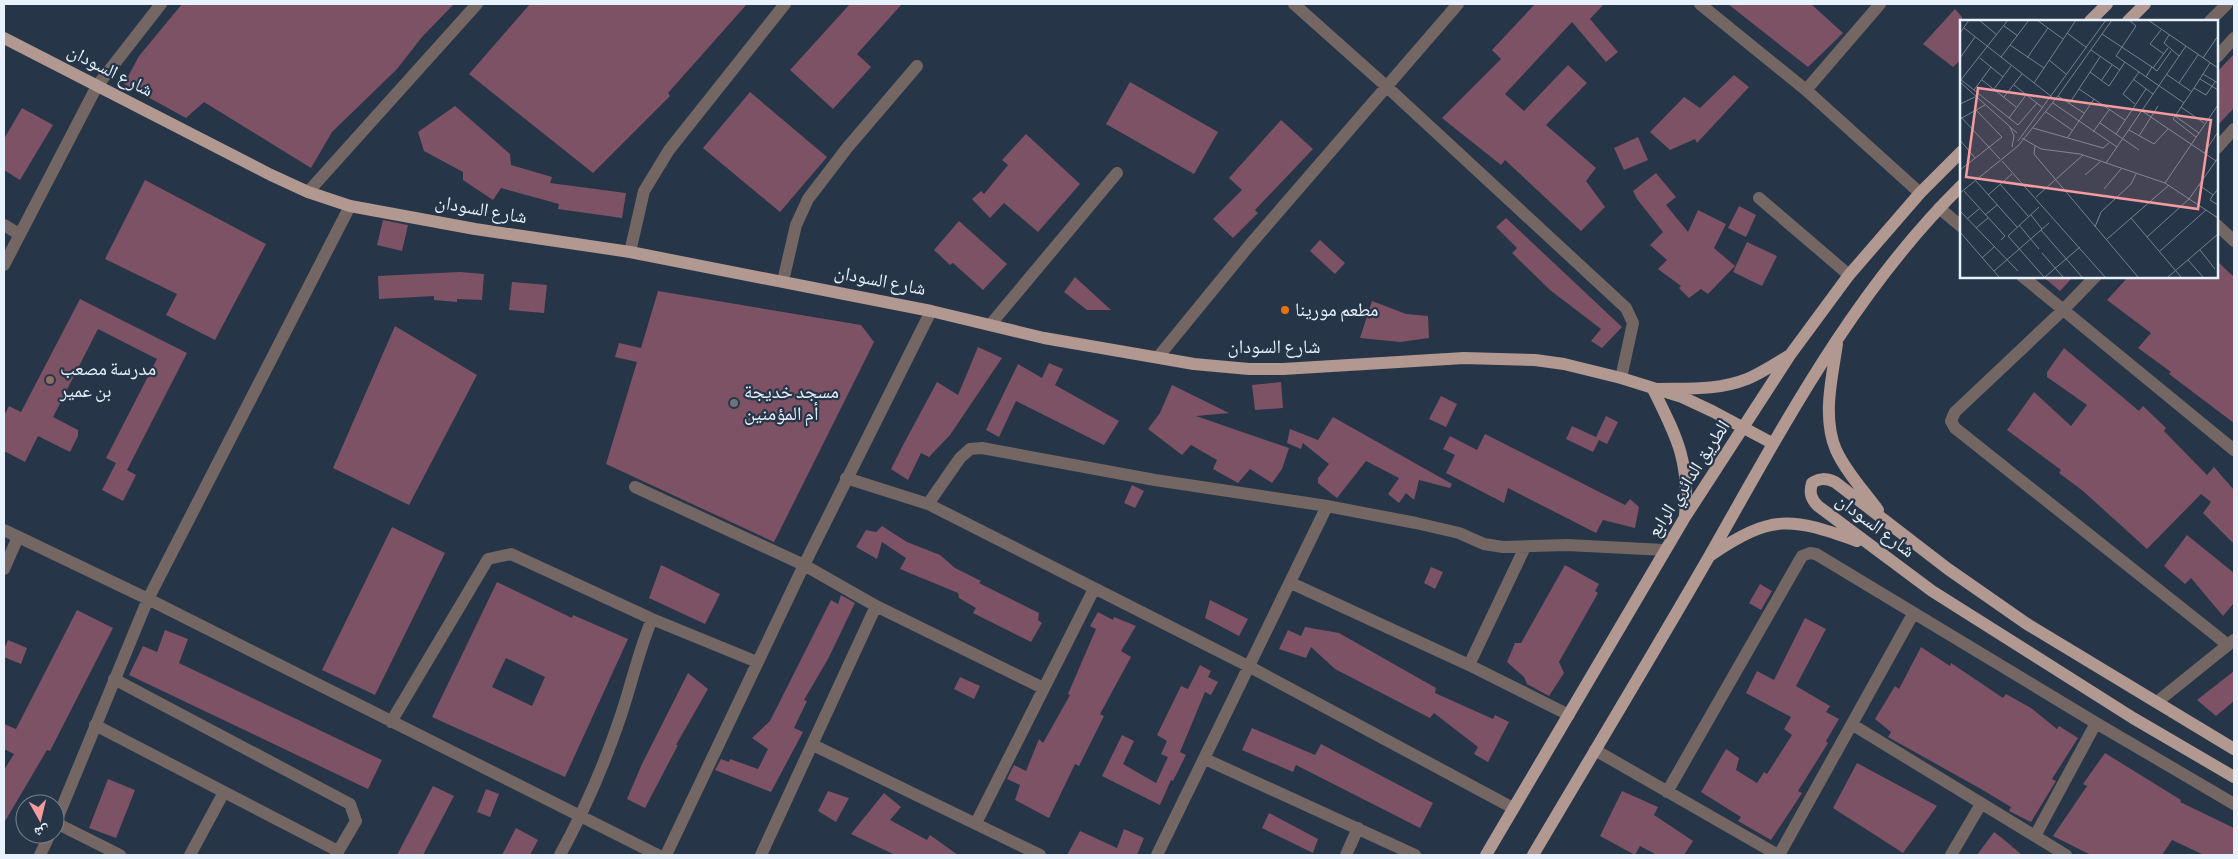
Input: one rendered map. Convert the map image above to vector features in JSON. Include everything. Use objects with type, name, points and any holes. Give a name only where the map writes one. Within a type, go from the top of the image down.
[{"type":"main road","points":[[2091,20],[2107,4]]},
{"type":"main road","points":[[2129,20],[2145,4]]},
{"type":"main road","name":"شارع السودان","points":[[4,38],[271,175],[308,192],[350,206],[475,229],[630,252],[930,311],[1044,338],[1194,364],[1266,369],[1464,358],[1528,359],[1564,364],[1621,378],[1682,397],[1772,443]]},
{"type":"main road","name":"الطريق الدائري الرابع","points":[[1486,855],[1685,517],[1790,355],[1849,275],[1920,193],[1960,153]]},
{"type":"main road","points":[[1533,855],[1709,557],[1772,443],[1869,293],[1939,208],[1960,188]]},
{"type":"main road","points":[[1838,340],[1830,392],[1830,424],[1836,449],[1846,468],[1888,524]]},
{"type":"main road","points":[[1685,517],[1687,491],[1680,444],[1653,389],[1695,389],[1721,386],[1747,379],[1790,355]]},
{"type":"main road","name":"شارع السودان","points":[[2234,749],[2027,624],[1888,524],[1834,482],[1827,478],[1818,479],[1812,483],[1809,490],[1818,506],[1932,591],[2014,644],[2234,777]]},
{"type":"main road","points":[[1709,557],[1741,535],[1761,526],[1785,523],[1808,525],[1871,546]]},
{"type":"street","points":[[4,265],[97,86],[161,4]]},
{"type":"street","points":[[308,192],[478,4]]},
{"type":"street","points":[[630,252],[644,191],[653,174],[669,150],[785,4]]},
{"type":"street","points":[[1294,4],[1386,86],[1626,308],[1633,323],[1621,378]]},
{"type":"street","points":[[1158,357],[1386,86],[1458,4]]},
{"type":"street","points":[[1700,4],[1806,90],[1920,193]]},
{"type":"street","points":[[1806,90],[1880,4]]},
{"type":"street","points":[[2211,20],[2227,4]]},
{"type":"street","points":[[2218,56],[2234,38]]},
{"type":"street","points":[[783,281],[796,225],[808,199],[847,148],[917,66]]},
{"type":"street","points":[[2218,147],[2234,129]]},
{"type":"street","points":[[990,325],[1117,173]]},
{"type":"street","points":[[1759,198],[1849,275]]},
{"type":"street","points":[[65,799],[148,599],[350,206]]},
{"type":"street","points":[[1939,208],[1960,225]]},
{"type":"street","points":[[4,225],[19,234]]},
{"type":"street","points":[[2218,226],[2234,241]]},
{"type":"street","points":[[2024,278],[2234,450]]},
{"type":"street","points":[[2094,278],[1955,412],[1950,421],[1955,428],[2231,642],[2157,702]]},
{"type":"street","points":[[666,855],[846,478],[930,311]]},
{"type":"street","points":[[928,504],[960,458],[970,449],[982,448],[1155,480],[1327,506],[1459,533],[1484,544],[1503,547],[1567,545],[1666,550]]},
{"type":"street","points":[[846,478],[928,504],[1250,667],[1513,808]]},
{"type":"street","points":[[635,487],[804,565],[876,606],[1043,688]]},
{"type":"street","points":[[1157,855],[1327,506]]},
{"type":"street","points":[[4,530],[148,599],[658,855]]},
{"type":"street","points":[[4,569],[18,537]]},
{"type":"street","points":[[1469,664],[1526,547]]},
{"type":"street","points":[[1667,792],[1802,556],[1810,553],[1816,554],[2096,724],[2234,804]]},
{"type":"street","points":[[391,722],[488,559],[511,554],[652,619],[757,662]]},
{"type":"street","points":[[1291,583],[1469,664],[1569,715]]},
{"type":"street","points":[[976,823],[1094,589]]},
{"type":"street","points":[[760,855],[813,746],[876,606]]},
{"type":"street","points":[[1595,750],[1778,855],[1853,725],[1913,614]]},
{"type":"street","points":[[560,855],[581,816],[618,723],[642,643],[652,619]]},
{"type":"street","points":[[95,725],[337,853],[356,821],[350,804],[114,679]]},
{"type":"street","points":[[2035,836],[2096,724]]},
{"type":"street","points":[[1853,725],[2066,855]]},
{"type":"street","points":[[813,746],[1040,855]]},
{"type":"street","points":[[1205,759],[1415,855]]},
{"type":"street","points":[[190,855],[224,792]]},
{"type":"street","points":[[1951,855],[1981,804]]},
{"type":"street","points":[[1346,855],[1358,828]]},
{"type":"street","points":[[65,829],[120,855]]},
{"type":"building","points":[[182,4],[454,4],[422,37],[397,69],[332,132],[311,168],[204,102],[186,118],[124,84],[139,56]]},
{"type":"building","points":[[530,4],[747,4],[668,93],[670,96],[593,173],[469,74]]},
{"type":"building","points":[[850,4],[902,4],[857,54],[871,67],[833,109],[790,70]]},
{"type":"building","points":[[1535,4],[1604,4],[1590,19],[1618,52],[1606,62],[1572,22],[1505,94],[1524,111],[1568,65],[1587,83],[1546,125],[1596,168],[1586,181],[1605,207],[1581,231],[1505,160],[1501,165],[1442,118],[1501,59],[1492,50]]},
{"type":"building","points":[[1728,4],[1811,4],[1843,33],[1808,67]]},
{"type":"building","points":[[1955,9],[1962,17],[1962,20],[1960,20],[1960,61],[1953,67],[1923,44]]},
{"type":"building","points":[[2234,54],[2234,108],[2218,125],[2218,71]]},
{"type":"building","points":[[1734,75],[1749,87],[1697,143],[1695,139],[1670,150],[1650,132],[1684,97],[1700,108]]},
{"type":"building","points":[[1130,82],[1218,132],[1194,174],[1106,124]]},
{"type":"building","points":[[750,92],[827,157],[780,212],[703,148]]},
{"type":"building","points":[[455,106],[510,154],[511,165],[552,177],[550,183],[626,193],[622,218],[558,209],[559,204],[501,188],[493,200],[463,180],[463,172],[424,151],[418,132]]},
{"type":"building","points":[[22,108],[53,125],[20,180],[4,170],[4,139]]},
{"type":"building","points":[[1281,120],[1313,149],[1255,210],[1258,213],[1233,238],[1213,219],[1242,190],[1229,178]]},
{"type":"building","points":[[1026,134],[1080,184],[1038,232],[1004,203],[990,218],[972,199],[981,191],[984,194],[1008,165],[1002,160]]},
{"type":"building","points":[[1638,137],[1648,160],[1624,170],[1614,148]]},
{"type":"building","points":[[1656,173],[1676,197],[1666,205],[1688,232],[1698,210],[1726,224],[1714,248],[1735,266],[1708,294],[1701,289],[1689,298],[1679,288],[1681,286],[1658,269],[1667,260],[1650,245],[1663,232],[1633,191]]},
{"type":"building","points":[[145,180],[266,244],[215,340],[166,315],[177,294],[105,259]]},
{"type":"building","points":[[1739,206],[1756,215],[1746,237],[1728,228]]},
{"type":"building","points":[[1506,218],[1622,327],[1602,348],[1591,341],[1601,329],[1550,290],[1512,253],[1517,248],[1496,227]]},
{"type":"building","points":[[383,220],[408,225],[402,251],[377,245]]},
{"type":"building","points":[[959,221],[1007,264],[983,290],[953,263],[950,265],[934,250]]},
{"type":"building","points":[[1320,240],[1345,263],[1335,274],[1310,251]]},
{"type":"building","points":[[1747,242],[1777,256],[1762,286],[1733,272]]},
{"type":"building","points":[[2218,262],[2234,277],[2234,423],[2138,348],[2151,333],[2107,300],[2127,278],[2218,278]]},
{"type":"building","points":[[460,272],[484,274],[482,300],[457,299],[457,302],[434,300],[434,296],[379,299],[378,276]]},
{"type":"building","points":[[1075,277],[1111,310],[1087,310],[1064,292]]},
{"type":"building","points":[[2044,278],[2072,278],[2060,291]]},
{"type":"building","points":[[512,282],[547,285],[544,313],[509,310]]},
{"type":"building","name":"مسجد خديجة أم المؤمنين","points":[[658,291],[861,325],[874,342],[774,542],[606,464],[637,362],[615,357],[619,343],[641,348]]},
{"type":"building","points":[[80,299],[187,353],[127,470],[136,475],[123,501],[102,490],[116,463],[106,458],[157,359],[98,329],[53,417],[78,430],[78,436],[70,452],[38,436],[25,462],[4,451],[4,416],[9,406],[21,412]]},
{"type":"building","points":[[1372,301],[1406,314],[1428,316],[1429,338],[1400,342],[1360,338]]},
{"type":"building","points":[[395,326],[477,375],[409,505],[333,468]]},
{"type":"building","points":[[978,347],[1002,358],[950,435],[929,457],[921,453],[908,480],[891,469],[902,447],[937,382],[958,395]]},
{"type":"building","points":[[2064,348],[2139,411],[2143,406],[2166,428],[2164,431],[2207,475],[2214,467],[2234,490],[2234,544],[2203,513],[2211,502],[2201,494],[2147,549],[2083,491],[2059,473],[2061,470],[2007,430],[2034,392],[2071,426],[2087,405],[2047,377],[2047,372]]},
{"type":"building","points":[[1049,363],[1063,369],[1055,385],[1119,421],[1104,445],[1016,401],[999,437],[986,430],[1018,364],[1042,378]]},
{"type":"building","points":[[1281,382],[1283,408],[1255,410],[1252,385]]},
{"type":"building","points":[[1172,385],[1229,413],[1196,416],[1289,448],[1282,469],[1272,483],[1250,469],[1238,483],[1213,469],[1217,460],[1191,445],[1182,455],[1148,429],[1160,413]]},
{"type":"building","points":[[1441,396],[1457,404],[1446,427],[1429,419]]},
{"type":"building","points":[[1606,416],[1618,422],[1607,444],[1599,440],[1593,452],[1566,439],[1572,426],[1596,437]]},
{"type":"building","points":[[1333,417],[1452,484],[1450,488],[1419,480],[1414,500],[1406,493],[1399,503],[1388,494],[1399,478],[1366,461],[1337,498],[1318,483],[1318,478],[1329,464],[1303,443],[1301,449],[1287,443],[1290,429],[1318,440]]},
{"type":"building","points":[[1485,434],[1625,505],[1630,499],[1639,507],[1635,528],[1603,520],[1596,533],[1508,488],[1504,503],[1446,473],[1455,455],[1443,449],[1450,436],[1477,450]]},
{"type":"building","points":[[1132,485],[1144,491],[1135,508],[1124,503]]},
{"type":"building","points":[[882,526],[907,542],[940,555],[955,568],[981,581],[979,583],[1039,613],[1038,620],[1042,623],[1031,642],[973,613],[976,608],[959,598],[958,593],[900,569],[906,558],[882,542],[877,559],[856,547],[866,530],[876,532]]},
{"type":"building","points":[[392,527],[445,553],[375,695],[322,670]]},
{"type":"building","points":[[2187,535],[2234,573],[2234,603],[2223,616],[2191,578],[2185,584],[2164,566]]},
{"type":"building","points":[[661,565],[720,594],[705,624],[649,598]]},
{"type":"building","points":[[1565,565],[1599,584],[1595,591],[1598,593],[1559,662],[1564,673],[1549,696],[1527,684],[1524,677],[1507,662],[1515,643],[1521,643]]},
{"type":"building","points":[[1431,567],[1443,572],[1435,589],[1424,583]]},
{"type":"building","points":[[497,582],[572,618],[573,615],[628,639],[565,777],[432,717]],"holes":[[[506,658],[545,677],[532,706],[492,687]]]},
{"type":"building","points":[[1760,584],[1772,591],[1761,610],[1749,603]]},
{"type":"building","points":[[841,595],[855,603],[828,659],[804,700],[807,701],[794,728],[803,732],[771,792],[715,770],[721,759],[729,762],[730,759],[758,769],[768,749],[752,738],[770,721],[831,600],[838,604]]},
{"type":"building","points":[[1210,600],[1248,619],[1239,636],[1205,618]]},
{"type":"building","points":[[77,610],[113,628],[50,751],[47,750],[21,794],[15,794],[15,804],[4,823],[4,770],[14,754],[4,749],[4,724],[16,729]]},
{"type":"building","points":[[1098,612],[1113,620],[1114,617],[1136,626],[1121,651],[1131,657],[1100,714],[1104,716],[1079,766],[1075,764],[1049,818],[1015,800],[1020,785],[1007,779],[1014,765],[1026,771],[1039,739],[1043,743],[1070,695],[1068,694],[1096,629],[1090,626]]},
{"type":"building","points":[[1805,618],[1826,629],[1796,686],[1830,706],[1826,712],[1839,719],[1826,741],[1828,743],[1798,791],[1802,793],[1771,840],[1738,821],[1741,817],[1701,792],[1726,749],[1739,758],[1736,770],[1757,783],[1764,772],[1767,774],[1792,735],[1784,729],[1791,717],[1746,693],[1757,671],[1774,680]]},
{"type":"building","points":[[1305,627],[1339,633],[1436,688],[1435,693],[1493,719],[1495,715],[1509,722],[1488,762],[1474,754],[1478,747],[1434,713],[1430,718],[1335,669],[1311,647],[1306,658],[1279,649],[1288,630],[1301,636]]},
{"type":"building","points":[[165,630],[188,639],[179,663],[382,760],[368,789],[129,675],[143,646],[157,652]]},
{"type":"building","points":[[8,640],[27,648],[21,664],[4,657],[4,649]]},
{"type":"building","points":[[1921,647],[1950,666],[1951,663],[2003,698],[2006,694],[2031,708],[2057,729],[2059,726],[2078,738],[2052,779],[2056,781],[2031,822],[2009,811],[2011,807],[1981,789],[1888,737],[1891,732],[1875,719],[1895,686],[1899,689]]},
{"type":"building","points":[[1200,665],[1211,671],[1208,677],[1218,682],[1211,695],[1205,692],[1180,752],[1186,755],[1173,781],[1171,780],[1160,805],[1102,776],[1122,735],[1134,741],[1123,764],[1156,783],[1168,757],[1161,754],[1167,741],[1157,735],[1181,686],[1188,689]]},
{"type":"building","points":[[2234,671],[2234,701],[2216,716],[2197,700]]},
{"type":"building","points":[[688,673],[708,689],[676,745],[678,745],[645,808],[627,799],[642,764]]},
{"type":"building","points":[[960,677],[980,686],[974,699],[954,689]]},
{"type":"building","points":[[1252,728],[1315,755],[1321,744],[1433,803],[1420,828],[1296,765],[1293,772],[1242,750]]},
{"type":"building","points":[[2105,753],[2181,800],[2180,802],[2234,828],[2234,855],[2204,855],[2172,840],[2162,855],[2091,855],[2053,836],[2087,786],[2083,784]]},
{"type":"building","points":[[1857,763],[1937,806],[1903,853],[1833,808]]},
{"type":"building","points":[[108,779],[135,790],[116,838],[89,828]]},
{"type":"building","points":[[433,786],[454,796],[423,855],[397,855]]},
{"type":"building","points":[[486,789],[499,794],[490,817],[477,812]]},
{"type":"building","points":[[828,791],[849,798],[836,822],[818,811]]},
{"type":"building","points":[[1622,791],[1658,807],[1654,815],[1693,841],[1684,855],[1657,855],[1640,846],[1635,855],[1600,836]]},
{"type":"building","points":[[884,793],[901,807],[890,820],[927,840],[930,835],[958,855],[895,855],[851,834]]},
{"type":"building","points":[[1269,813],[1318,839],[1313,853],[1262,828]]},
{"type":"building","points":[[516,828],[538,840],[530,855],[502,855]]},
{"type":"building","points":[[1124,829],[1144,838],[1137,855],[1067,855],[1080,831],[1117,848]]},
{"type":"building","points":[[1994,832],[2002,838],[2022,855],[1977,855]]},
{"type":"place","name":"مطعم مورينا","points":[[1285,310]]},
{"type":"place","name":"مدرسة مصعب بن عمير","points":[[50,380]]},
{"type":"place","name":"مسجد خديجة أم المؤمنين","points":[[734,403]]}]
